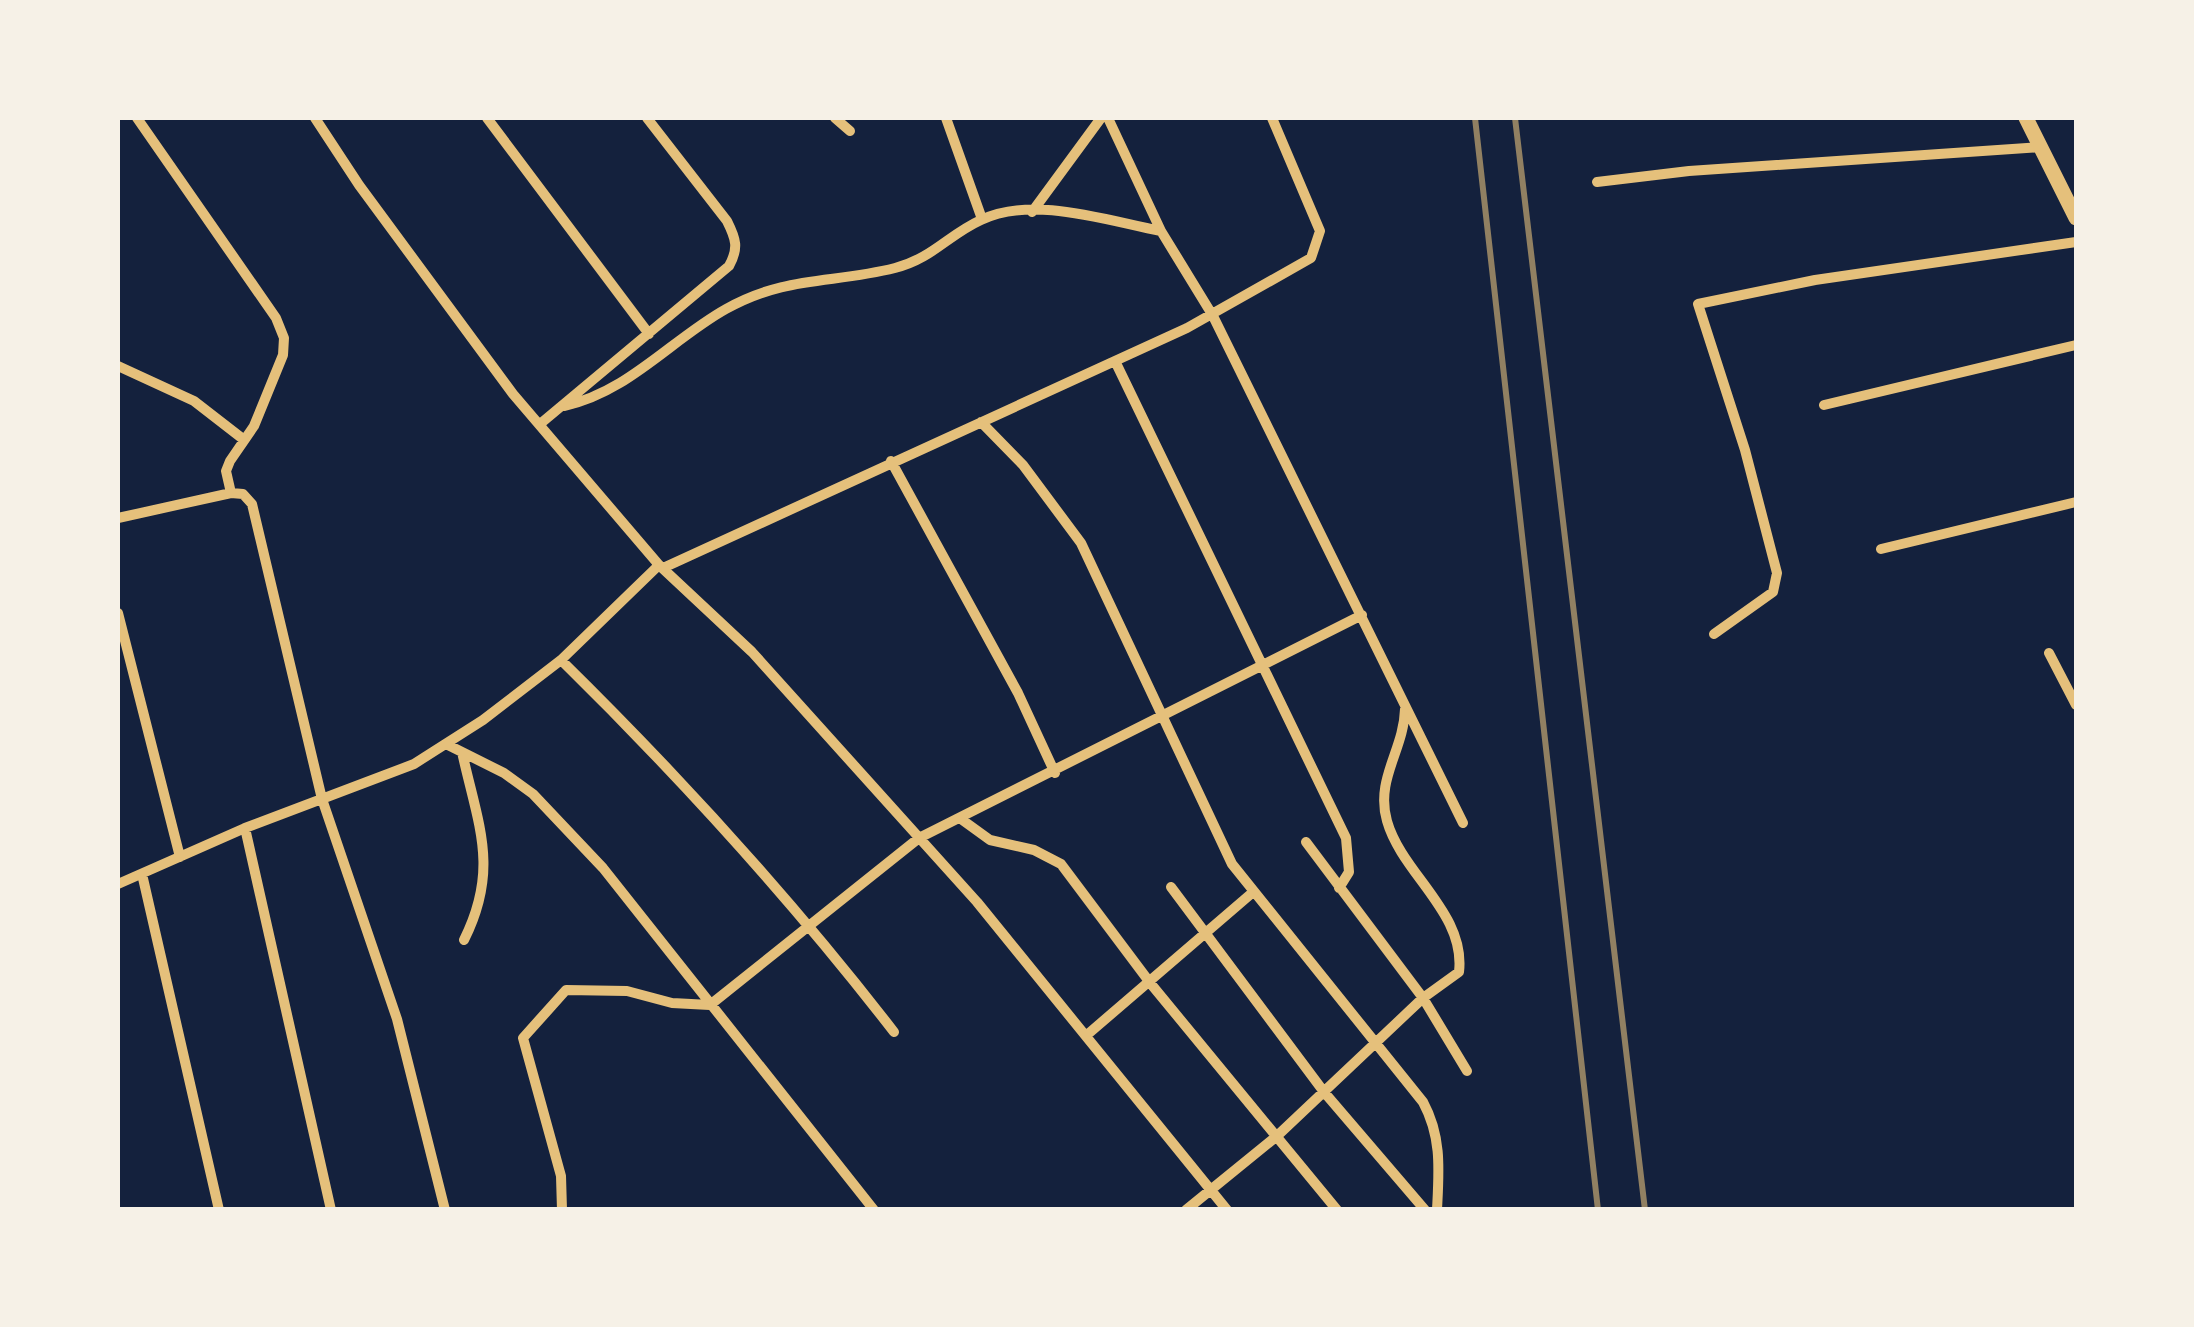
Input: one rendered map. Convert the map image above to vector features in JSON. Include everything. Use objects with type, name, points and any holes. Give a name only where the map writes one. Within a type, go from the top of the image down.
[{"type":"street","points":[[137,118],[276,318],[284,338],[282,355],[254,426],[242,438],[226,471],[231,493]]},
{"type":"street","points":[[315,118],[359,185],[540,424],[661,567],[752,652],[918,838],[1088,1034],[1227,1210]]},
{"type":"street","points":[[487,118],[649,334]]},
{"type":"street","points":[[540,424],[729,266],[736,253],[736,239],[726,221],[648,118]]},
{"type":"street","points":[[835,118],[850,131]]},
{"type":"street","points":[[946,118],[982,219]]},
{"type":"street","points":[[1032,212],[1104,118],[1161,231],[1212,316],[1463,823]]},
{"type":"street","points":[[118,884],[245,828],[414,764],[561,660],[661,567],[1212,316],[1311,258],[1320,231],[1272,118]]},
{"type":"street","points":[[2026,118],[2076,218]]},
{"type":"street","points":[[1598,182],[1689,171],[2040,146]]},
{"type":"street","points":[[564,406],[603,394],[750,296],[778,284],[930,256],[982,219],[1032,212],[1161,231]]},
{"type":"street","points":[[1714,634],[1773,592],[1777,573],[1745,450],[1698,314],[1698,304],[1815,280],[2076,242]]},
{"type":"street","points":[[1824,404],[2076,345]]},
{"type":"street","points":[[1115,361],[1346,838],[1349,872],[1339,888]]},
{"type":"street","points":[[118,366],[194,401],[242,438]]},
{"type":"street","points":[[981,422],[1022,465],[1081,544],[1212,828],[1252,894],[1433,1121],[1440,1157],[1437,1210]]},
{"type":"street","points":[[891,461],[1018,693],[1055,773]]},
{"type":"street","points":[[118,518],[231,493],[243,494],[252,504],[322,799],[397,1019],[445,1210]]},
{"type":"street","points":[[1880,550],[2076,502]]},
{"type":"street","points":[[118,613],[180,857]]},
{"type":"street","points":[[562,1210],[561,1176],[522,1038],[566,990],[627,991],[672,1004],[710,1005],[918,838],[1055,773],[1362,615]]},
{"type":"street","points":[[2050,653],[2076,705]]},
{"type":"street","points":[[561,660],[636,733],[811,925],[894,1032]]},
{"type":"street","points":[[1186,1210],[1277,1136],[1423,998],[1459,972],[1459,941],[1388,824],[1384,778],[1405,728],[1405,702]]},
{"type":"street","points":[[446,744],[504,773],[544,806],[603,868],[874,1210]]},
{"type":"street","points":[[462,752],[485,856],[486,882],[464,940]]},
{"type":"street","points":[[961,819],[990,840],[1034,850],[1062,864],[1151,984],[1336,1210]]},
{"type":"street","points":[[245,828],[331,1210]]},
{"type":"street","points":[[1306,842],[1423,998],[1467,1071]]},
{"type":"street","points":[[142,874],[219,1210]]},
{"type":"street","points":[[1171,887],[1324,1092],[1425,1210]]},
{"type":"street","points":[[1088,1034],[1252,894]]},
{"type":"railway","points":[[1475,118],[1598,1210]]},
{"type":"railway","points":[[1515,118],[1645,1210]]}]
